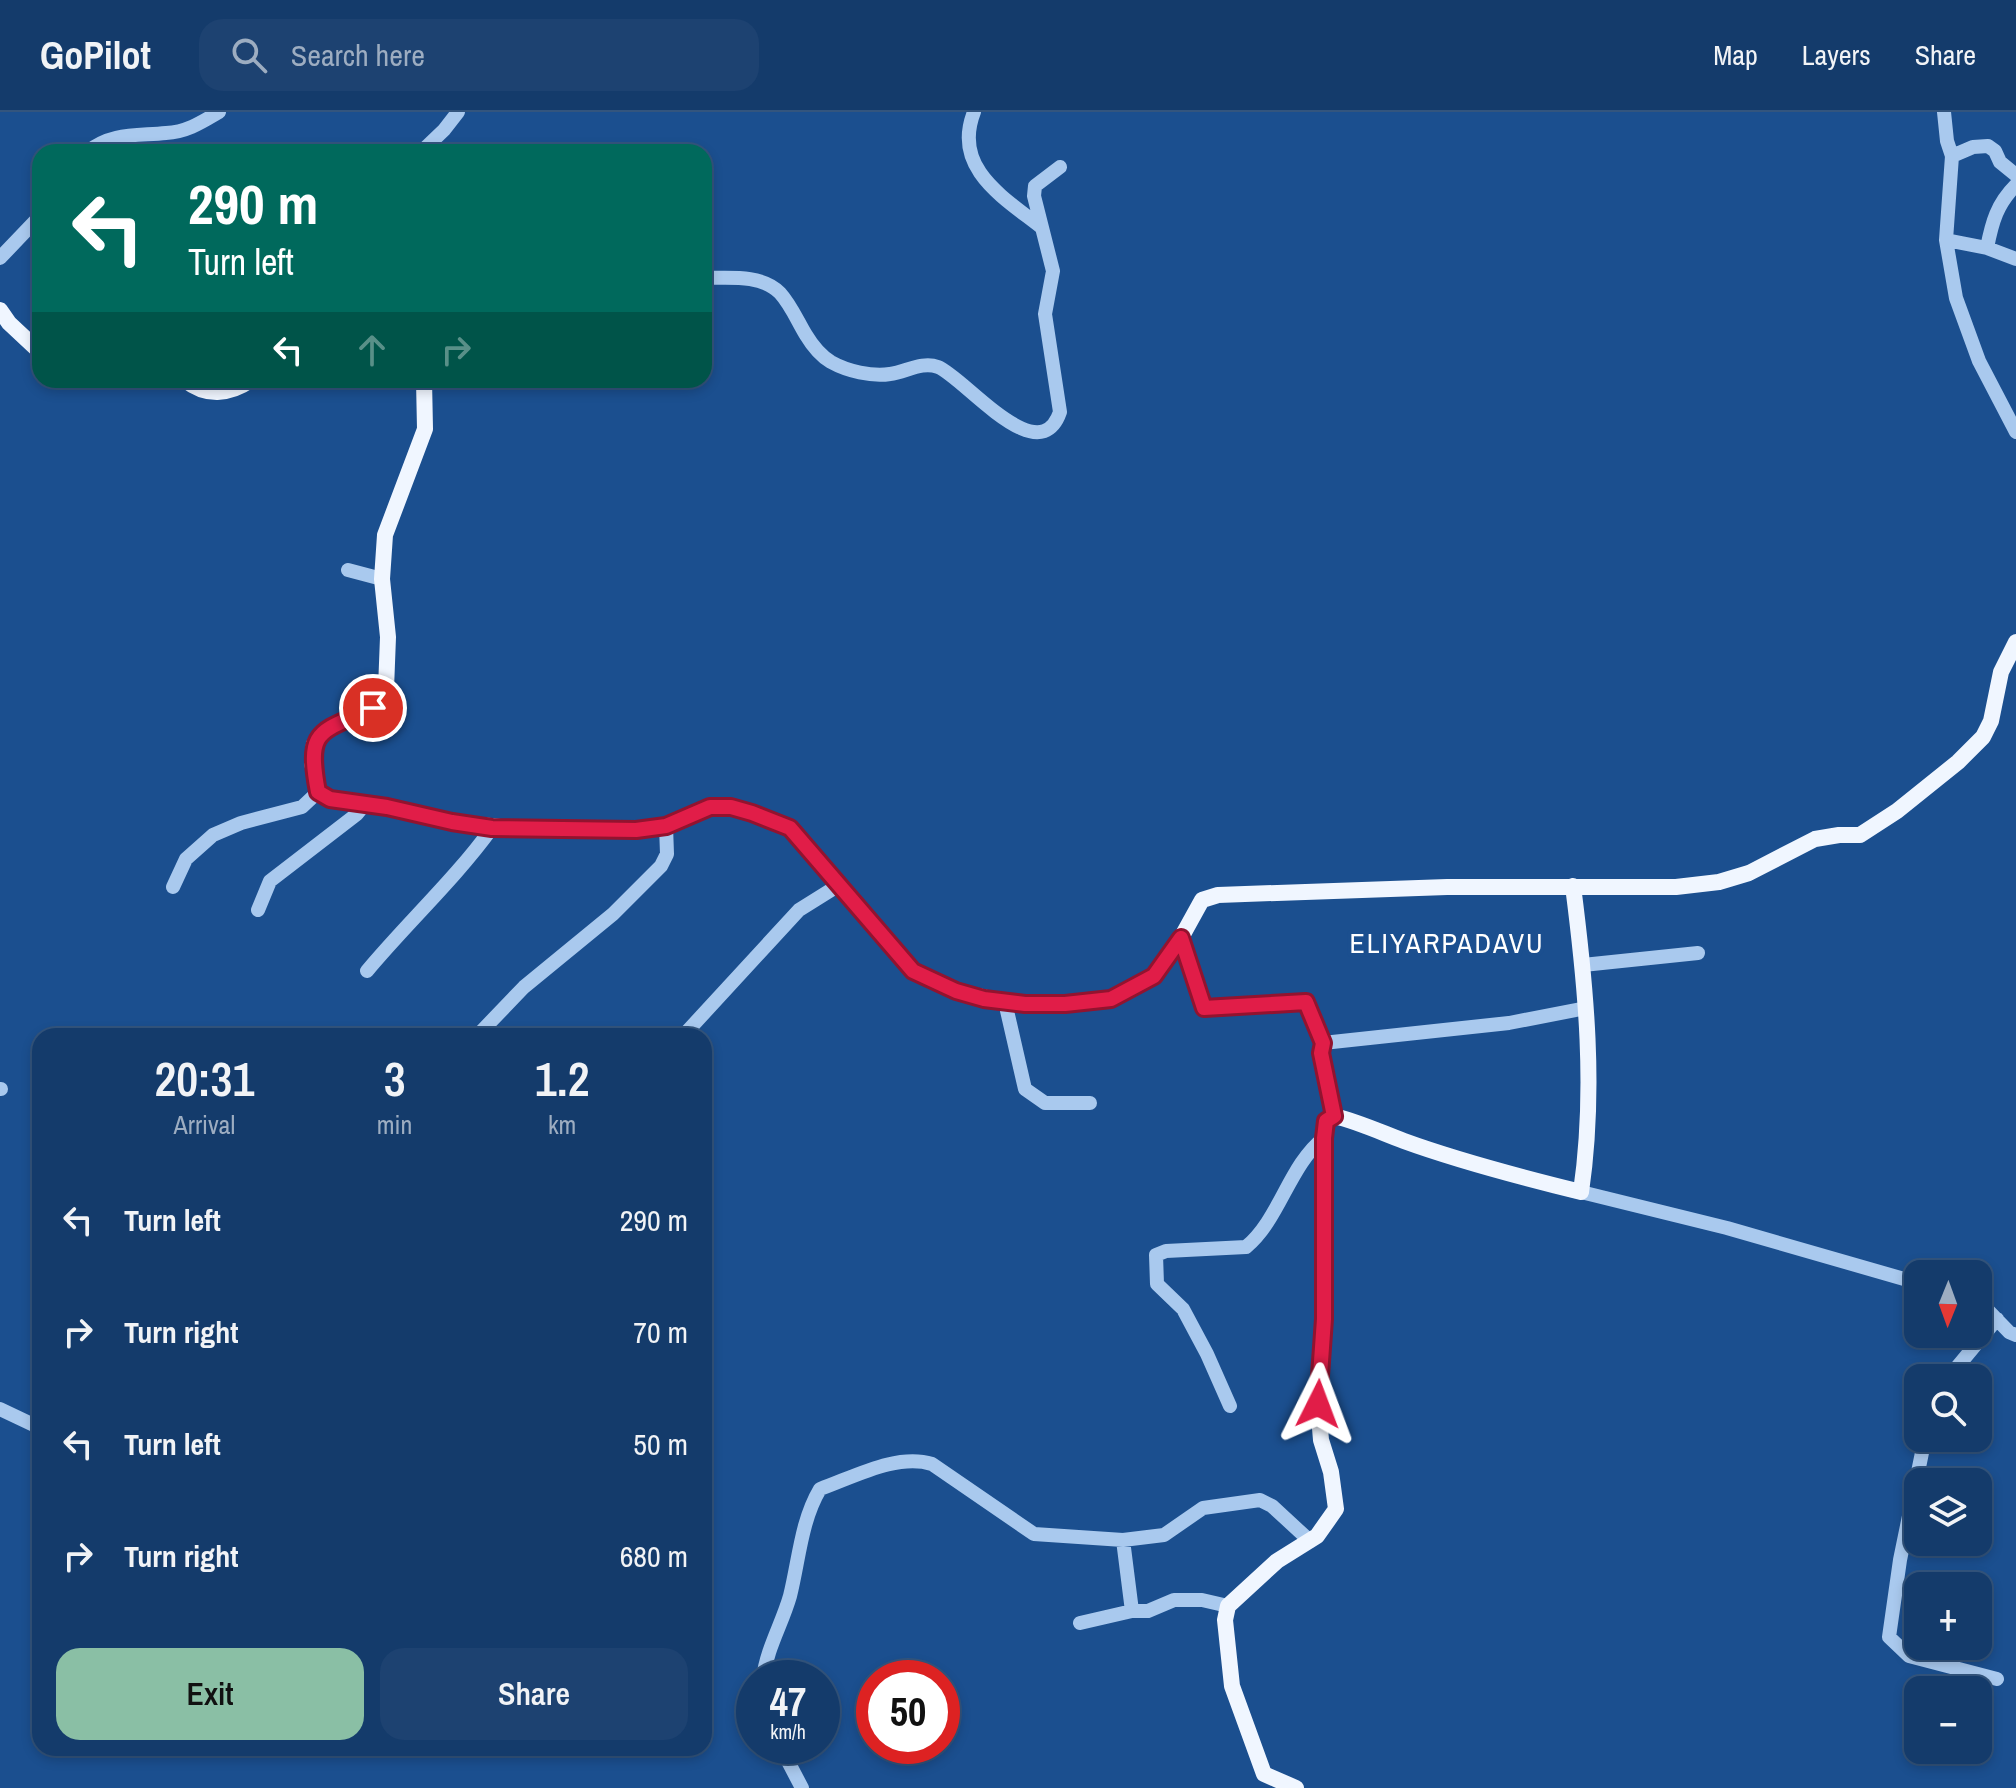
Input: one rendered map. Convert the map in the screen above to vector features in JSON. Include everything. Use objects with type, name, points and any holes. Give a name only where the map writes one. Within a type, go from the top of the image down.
[{"type":"main road","points":[[0,310],[32,345]]},
{"type":"main road","points":[[197,388],[213,393],[235,388]]},
{"type":"main road","points":[[424,388],[425,429],[385,535],[382,579],[388,637],[386,689],[373,708],[321,733],[314,744],[312,763],[318,792],[330,799],[492,828],[636,830],[666,826],[710,807],[731,807],[752,813],[790,828],[913,971],[956,991],[1005,1002],[1065,1004],[1111,999],[1154,976],[1181,938],[1202,900],[1218,895],[1447,887],[1676,887],[1719,882],[1749,873],[1815,839],[1860,835],[1897,811],[1958,762],[1983,737],[1991,721],[2001,672],[2016,642]]},
{"type":"main road","points":[[1296,1788],[1264,1774],[1232,1686],[1225,1620],[1228,1606],[1277,1561],[1310,1541],[1336,1509],[1331,1472],[1321,1440],[1318,1404],[1324,1319],[1326,1121],[1334,1116],[1362,1123],[1404,1141],[1530,1180],[1581,1192],[1588,1144],[1586,1008],[1573,886]]},
{"type":"street","points":[[103,144],[119,136],[166,133],[194,127],[219,112]]},
{"type":"street","points":[[429,144],[458,112]]},
{"type":"street","points":[[974,112],[968,132],[970,152],[984,181],[1041,227]]},
{"type":"street","points":[[1944,112],[1952,156],[1946,240],[1956,298],[1979,361],[2016,432]]},
{"type":"street","points":[[1952,156],[1973,147],[1988,146],[1995,151],[2000,162],[2016,175]]},
{"type":"street","points":[[712,278],[757,281],[779,292],[813,345],[829,361],[865,374],[889,374],[924,365],[937,367],[954,376],[1012,425],[1031,431],[1048,430],[1056,422],[1060,400],[1045,314],[1053,271],[1034,196],[1035,186],[1060,167]]},
{"type":"street","points":[[1987,248],[1993,218],[2004,198],[2016,185]]},
{"type":"street","points":[[0,258],[32,224]]},
{"type":"street","points":[[1946,240],[1987,248],[2016,259]]},
{"type":"street","points":[[348,570],[382,579]]},
{"type":"street","points":[[173,887],[186,859],[213,835],[241,823],[302,807],[318,792]]},
{"type":"street","points":[[258,910],[270,881],[357,814],[365,804]]},
{"type":"street","points":[[485,1028],[524,987],[613,914],[661,866],[667,854],[666,826]]},
{"type":"street","points":[[367,971],[458,871],[492,828]]},
{"type":"street","points":[[690,1028],[799,910],[839,885]]},
{"type":"street","points":[[1181,938],[1204,1008],[1306,1002],[1323,1043],[1321,1053],[1334,1116]]},
{"type":"street","points":[[1583,965],[1698,953]]},
{"type":"street","points":[[1005,1002],[1025,1089],[1045,1103],[1090,1103]]},
{"type":"street","points":[[1323,1043],[1509,1023],[1586,1008]]},
{"type":"street","points":[[1230,1406],[1183,1309],[1157,1284],[1156,1255],[1166,1251],[1246,1247],[1255,1240],[1291,1181],[1317,1143],[1324,1138]]},
{"type":"street","points":[[1581,1192],[1727,1228],[1904,1279]]},
{"type":"street","points":[[1992,1314],[2016,1335]]},
{"type":"street","points":[[1960,1364],[1997,1319]]},
{"type":"street","points":[[0,1409],[32,1424]]},
{"type":"street","points":[[1922,1452],[1900,1560],[1889,1637],[1909,1656],[1997,1679]]},
{"type":"street","points":[[765,1660],[789,1599],[809,1507],[820,1489],[898,1463],[917,1460],[932,1464],[1034,1534],[1123,1540],[1164,1535],[1203,1508],[1260,1500],[1272,1506],[1310,1541]]},
{"type":"street","points":[[1123,1540],[1132,1611]]},
{"type":"street","points":[[1080,1623],[1132,1611],[1148,1611],[1174,1600],[1202,1600],[1228,1606]]},
{"type":"street","points":[[789,1764],[802,1788]]},
{"type":"district","name":"ELIYARPADAVU","points":[[1447,943]]},
{"type":"route","points":[[373,708],[321,733],[314,744],[312,763],[318,792],[330,799],[492,828],[594,831],[666,826],[710,807],[731,807],[790,828],[913,971],[956,991],[984,999],[1025,1004],[1111,999],[1154,976],[1181,938],[1204,1008],[1306,1002],[1323,1043],[1321,1053],[1334,1116],[1326,1121],[1324,1138],[1324,1319],[1318,1404]]}]
